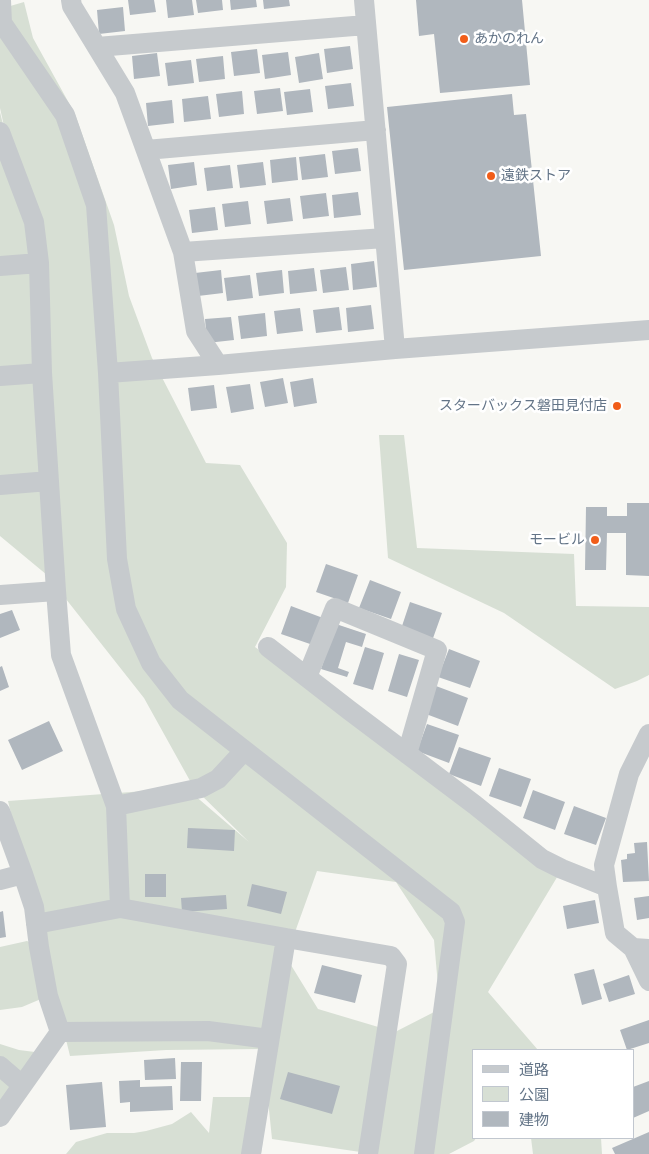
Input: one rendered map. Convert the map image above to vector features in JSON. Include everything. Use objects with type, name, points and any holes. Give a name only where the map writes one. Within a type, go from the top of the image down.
[{"type":"street","points":[[1,0],[2,23],[64,115],[96,205],[108,373],[117,559],[126,609],[151,663],[180,700],[451,912],[455,922],[424,1154]]},
{"type":"street","points":[[71,0],[72,6],[125,93],[183,252],[196,331],[218,365]]},
{"type":"street","points":[[364,0],[395,348]]},
{"type":"street","points":[[97,47],[366,25]]},
{"type":"street","points":[[146,150],[376,130]]},
{"type":"street","points":[[0,132],[4,155],[34,222],[39,263],[42,373],[61,655],[116,806],[120,908]]},
{"type":"street","points":[[183,252],[385,238]]},
{"type":"street","points":[[0,266],[39,263]]},
{"type":"street","points":[[108,373],[218,365],[395,348],[649,330]]},
{"type":"street","points":[[0,376],[42,373]]},
{"type":"street","points":[[0,485],[49,481]]},
{"type":"street","points":[[0,595],[56,591]]},
{"type":"street","points":[[307,677],[335,608],[437,650],[407,754]]},
{"type":"street","points":[[268,647],[348,710],[475,805],[542,859],[607,887]]},
{"type":"street","points":[[649,734],[629,774],[604,864],[615,933],[641,948],[649,981]]},
{"type":"street","points":[[116,806],[201,788],[218,779],[244,751]]},
{"type":"street","points":[[0,811],[34,907],[48,996],[60,1032]]},
{"type":"street","points":[[0,880],[23,874]]},
{"type":"street","points":[[36,924],[120,908],[391,956],[397,964],[368,1154]]},
{"type":"street","points":[[251,1154],[286,938]]},
{"type":"street","points":[[60,1032],[208,1031],[269,1038]]},
{"type":"street","points":[[0,1117],[60,1032]]},
{"type":"street","points":[[0,1066],[22,1085]]},
{"type":"green space","points":[[24,2],[33,38],[75,114],[114,225],[129,296],[152,358],[206,463],[240,465],[287,543],[286,587],[255,647],[562,869],[488,992],[537,1049],[472,1049],[472,1139],[475,1139],[449,1154],[374,1154],[272,1139],[268,1100],[261,1154],[66,1154],[76,1142],[107,1133],[146,1131],[172,1124],[191,1112],[209,1133],[213,1097],[268,1097],[263,1049],[166,1050],[70,1056],[8,801],[186,788],[249,842],[194,788],[144,698],[47,575],[0,536],[0,112],[12,162],[0,108],[0,9]],"holes":[[[317,871],[396,882],[434,940],[440,1009],[395,1032],[318,1009],[286,957]]]},
{"type":"green space","points":[[379,435],[404,435],[417,548],[574,554],[576,606],[649,607],[649,675],[615,689],[504,613],[388,558]]},
{"type":"green space","points":[[27,941],[39,947],[48,996],[22,1007],[0,1010],[0,947]]},
{"type":"green space","points":[[0,1044],[19,1050],[51,1054],[0,1116]]},
{"type":"green space","points":[[531,1139],[601,1139],[602,1154],[533,1154]]},
{"type":"building","points":[[128,0],[154,0],[156,12],[130,15]]},
{"type":"building","points":[[166,0],[192,0],[194,15],[168,18]]},
{"type":"building","points":[[196,0],[222,0],[223,10],[198,13]]},
{"type":"building","points":[[230,0],[256,0],[257,7],[231,10]]},
{"type":"building","points":[[263,0],[289,0],[290,6],[264,9]]},
{"type":"building","points":[[416,0],[522,0],[530,85],[440,93],[434,34],[419,36]]},
{"type":"building","points":[[123,7],[125,31],[99,34],[97,10]]},
{"type":"building","points":[[350,46],[353,69],[327,73],[324,49]]},
{"type":"building","points":[[257,49],[260,73],[234,76],[231,52]]},
{"type":"building","points":[[288,52],[291,75],[265,79],[262,55]]},
{"type":"building","points":[[157,53],[160,76],[134,79],[132,56]]},
{"type":"building","points":[[319,53],[323,79],[299,83],[295,57]]},
{"type":"building","points":[[223,56],[225,79],[199,82],[196,59]]},
{"type":"building","points":[[191,60],[194,83],[168,86],[165,63]]},
{"type":"building","points":[[351,83],[354,106],[328,109],[325,86]]},
{"type":"building","points":[[280,88],[283,111],[257,114],[254,91]]},
{"type":"building","points":[[310,89],[313,112],[287,115],[284,92]]},
{"type":"building","points":[[242,91],[244,114],[219,117],[216,94]]},
{"type":"building","points":[[512,94],[514,115],[526,114],[541,256],[404,270],[387,107]]},
{"type":"building","points":[[208,96],[211,119],[184,122],[182,99]]},
{"type":"building","points":[[172,100],[174,123],[148,126],[146,103]]},
{"type":"building","points":[[358,148],[361,171],[335,174],[332,151]]},
{"type":"building","points":[[325,154],[328,177],[302,180],[299,157]]},
{"type":"building","points":[[296,157],[298,180],[272,183],[270,160]]},
{"type":"building","points":[[194,162],[197,185],[171,189],[168,165]]},
{"type":"building","points":[[263,162],[266,185],[240,188],[237,165]]},
{"type":"building","points":[[230,165],[233,188],[207,191],[204,168]]},
{"type":"building","points":[[358,192],[361,215],[334,218],[332,195]]},
{"type":"building","points":[[326,193],[329,216],[303,219],[300,196]]},
{"type":"building","points":[[290,198],[293,221],[267,224],[264,201]]},
{"type":"building","points":[[248,201],[251,224],[225,227],[222,204]]},
{"type":"building","points":[[215,207],[218,230],[192,233],[189,210]]},
{"type":"building","points":[[374,261],[377,287],[353,290],[351,264]]},
{"type":"building","points":[[346,267],[349,290],[323,293],[320,270]]},
{"type":"building","points":[[314,268],[317,291],[290,294],[288,271]]},
{"type":"building","points":[[221,270],[223,293],[198,296],[195,273]]},
{"type":"building","points":[[282,270],[284,293],[259,296],[256,273]]},
{"type":"building","points":[[250,275],[253,298],[227,301],[224,278]]},
{"type":"building","points":[[371,305],[374,329],[348,332],[346,308]]},
{"type":"building","points":[[339,307],[342,330],[316,333],[313,310]]},
{"type":"building","points":[[300,308],[303,331],[277,334],[274,311]]},
{"type":"building","points":[[265,313],[267,336],[241,339],[238,316]]},
{"type":"building","points":[[231,317],[234,340],[207,343],[205,319]]},
{"type":"building","points":[[283,378],[288,403],[265,407],[260,382]]},
{"type":"building","points":[[313,378],[317,403],[294,407],[290,382]]},
{"type":"building","points":[[250,384],[254,409],[231,413],[226,387]]},
{"type":"building","points":[[214,385],[217,408],[191,411],[188,388]]},
{"type":"building","points":[[627,503],[649,503],[649,576],[626,575],[626,533],[607,533],[606,570],[585,570],[586,507],[607,507],[607,516],[627,516]]},
{"type":"building","points":[[326,564],[358,575],[348,603],[316,592]]},
{"type":"building","points":[[370,580],[401,592],[391,619],[359,608]]},
{"type":"building","points":[[410,602],[442,613],[432,641],[401,629]]},
{"type":"building","points":[[291,606],[323,618],[313,645],[281,634]]},
{"type":"building","points":[[12,610],[20,630],[0,638],[0,614]]},
{"type":"building","points":[[336,624],[366,634],[362,647],[346,642],[338,668],[349,672],[347,677],[321,669]]},
{"type":"building","points":[[365,647],[384,653],[373,690],[353,684]]},
{"type":"building","points":[[449,649],[480,661],[470,688],[438,677]]},
{"type":"building","points":[[399,654],[419,660],[407,697],[388,691]]},
{"type":"building","points":[[2,666],[9,687],[0,691],[0,667]]},
{"type":"building","points":[[436,686],[468,698],[458,726],[426,714]]},
{"type":"building","points":[[49,721],[63,751],[22,770],[8,740]]},
{"type":"building","points":[[427,724],[459,735],[449,763],[417,751]]},
{"type":"building","points":[[459,747],[491,758],[481,786],[449,774]]},
{"type":"building","points":[[499,768],[531,779],[521,807],[489,796]]},
{"type":"building","points":[[533,790],[565,802],[555,830],[523,818]]},
{"type":"building","points":[[574,806],[606,818],[596,845],[564,834]]},
{"type":"building","points":[[188,828],[235,830],[234,851],[187,848]]},
{"type":"building","points":[[647,842],[649,881],[623,882],[621,860],[627,859],[627,854],[635,853],[634,843]]},
{"type":"building","points":[[145,874],[166,874],[166,897],[145,897]]},
{"type":"building","points":[[252,884],[287,892],[281,914],[247,906]]},
{"type":"building","points":[[226,895],[227,909],[182,912],[181,898]]},
{"type":"building","points":[[649,896],[649,918],[637,920],[634,898]]},
{"type":"building","points":[[595,900],[599,923],[567,929],[563,906]]},
{"type":"building","points":[[3,911],[6,937],[0,938],[0,912]]},
{"type":"building","points":[[322,965],[362,975],[355,1003],[314,993]]},
{"type":"building","points":[[594,969],[602,999],[582,1005],[574,974]]},
{"type":"building","points":[[629,975],[635,994],[609,1002],[603,984]]},
{"type":"building","points":[[649,1020],[649,1043],[627,1049],[620,1030]]},
{"type":"building","points":[[175,1058],[176,1079],[145,1080],[144,1060]]},
{"type":"building","points":[[181,1062],[202,1062],[201,1101],[180,1101]]},
{"type":"building","points":[[288,1072],[340,1086],[332,1114],[280,1099]]},
{"type":"building","points":[[140,1080],[140,1087],[172,1086],[173,1110],[130,1112],[130,1102],[120,1103],[119,1081]]},
{"type":"building","points":[[649,1081],[649,1111],[634,1118],[634,1087]]},
{"type":"building","points":[[102,1082],[106,1127],[70,1130],[66,1085]]},
{"type":"building","points":[[649,1132],[649,1154],[615,1154],[612,1148]]},
{"type":"place","name":"あかのれん","points":[[464,39]]},
{"type":"place","name":"遠鉄ストア","points":[[491,176]]},
{"type":"place","name":"スターバックス磐田見付店","points":[[617,406]]},
{"type":"place","name":"モービル","points":[[595,540]]}]
